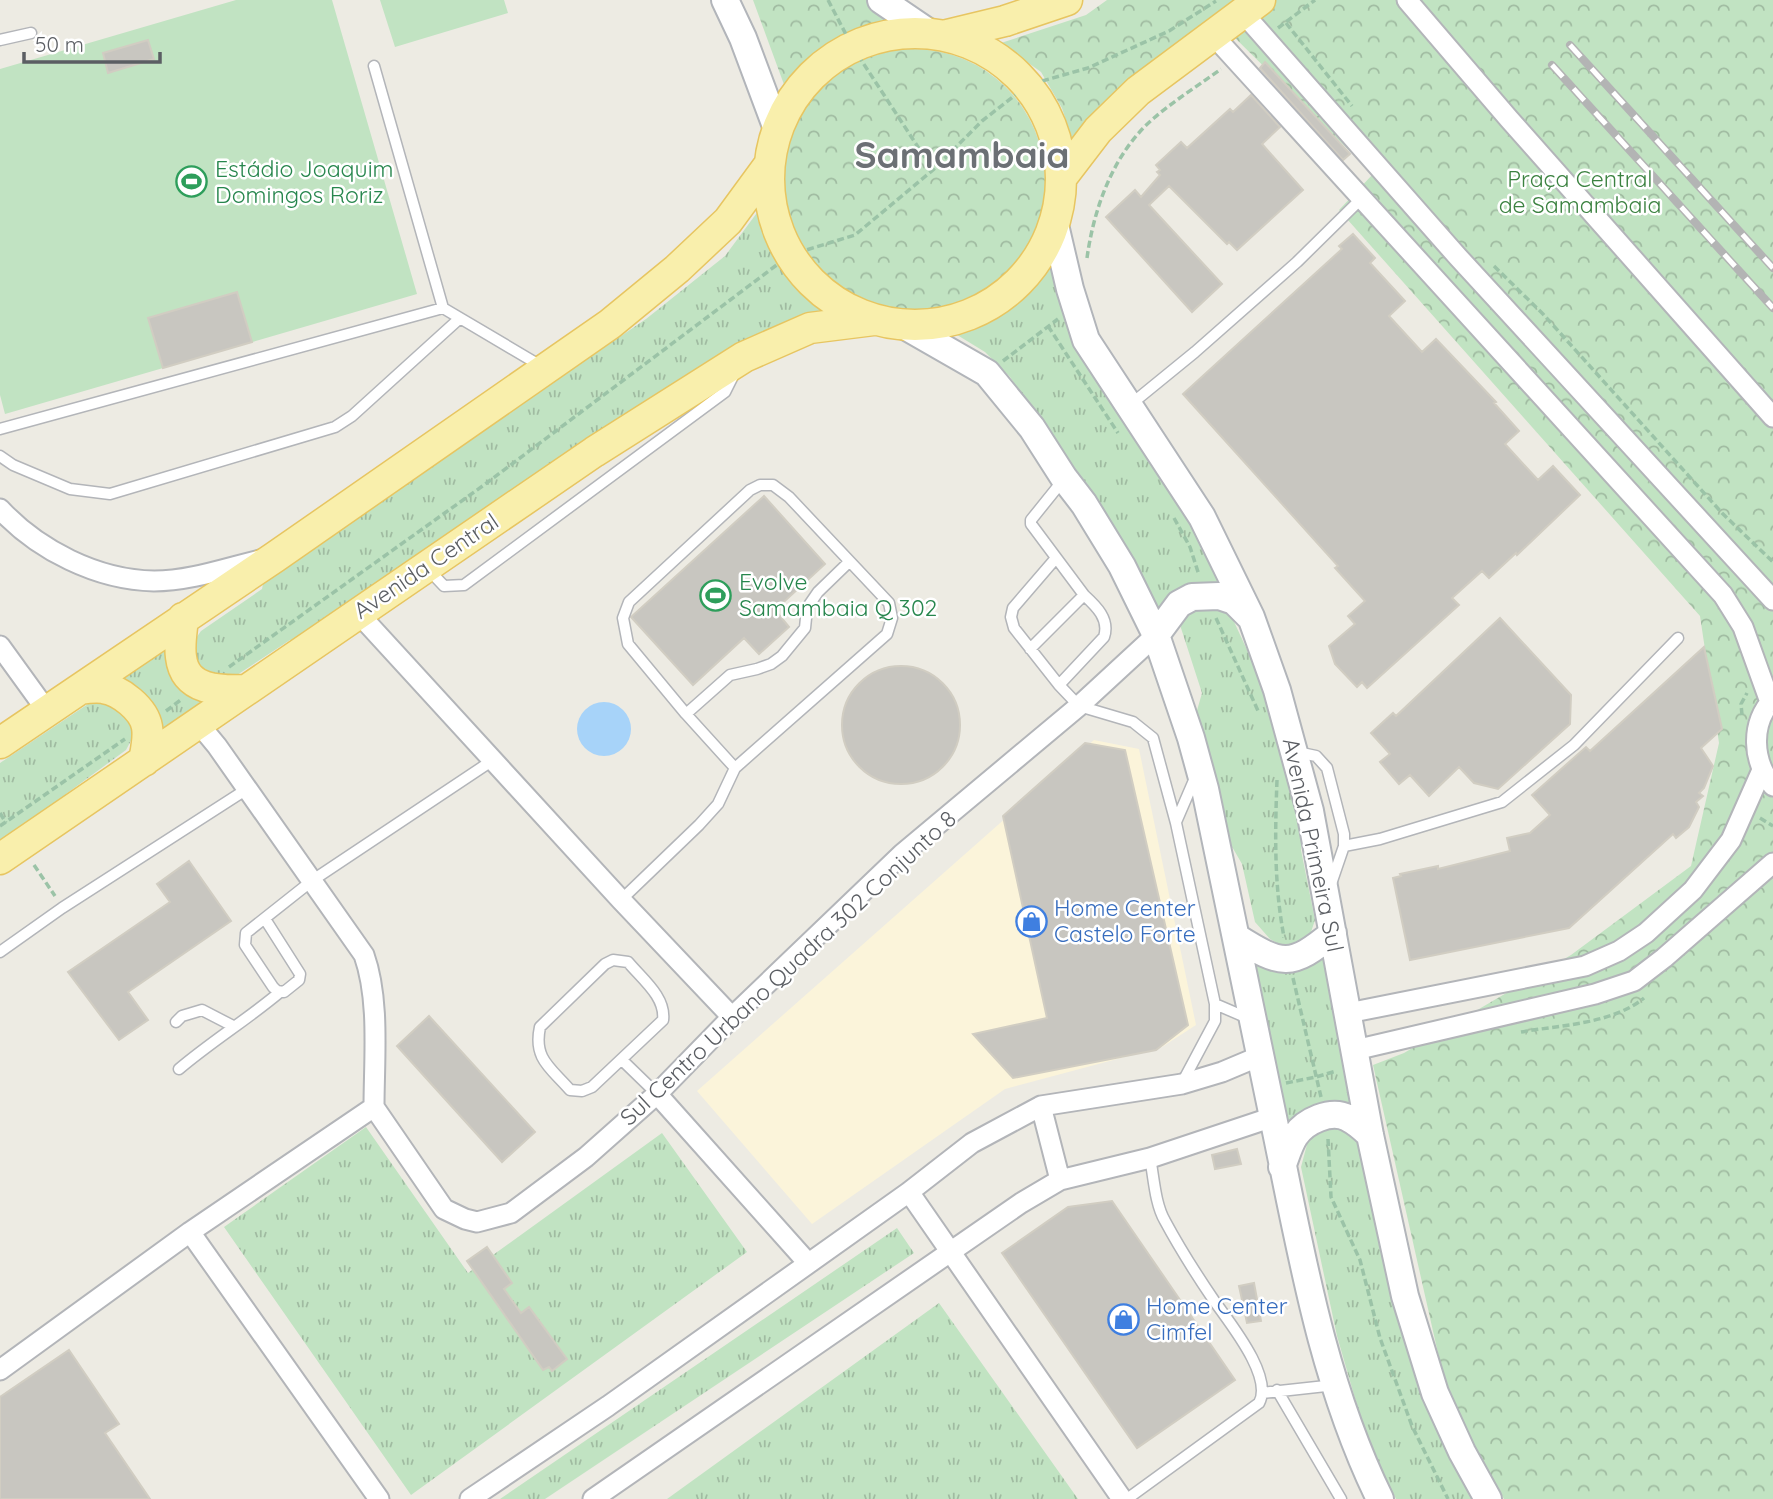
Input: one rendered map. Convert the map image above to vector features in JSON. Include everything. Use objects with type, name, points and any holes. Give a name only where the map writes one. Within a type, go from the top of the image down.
[{"type":"main road","points":[[724,0],[743,38],[777,130]]},
{"type":"main road","points":[[881,0],[937,34],[992,53],[1028,85],[1053,128],[1062,177],[1055,225],[1033,268],[998,301],[954,321],[905,326],[874,320],[841,306],[812,284],[790,256],[772,212],[769,165],[777,130],[794,95],[820,66],[852,46],[889,34],[937,34],[1005,21],[1067,0]]},
{"type":"main road","points":[[1062,177],[1098,130],[1138,91],[1213,35],[1240,4]]},
{"type":"main road","points":[[0,743],[610,324],[677,270],[728,221],[769,165]]},
{"type":"main road","name":"Avenida Primeira Sul","points":[[1055,225],[1074,305],[1086,340],[1202,517],[1251,617],[1278,690],[1286,761],[1310,811],[1370,1135],[1405,1296],[1436,1393],[1462,1452],[1488,1499]]},
{"type":"main road","name":"Avenida Central","points":[[0,859],[594,452],[744,357],[810,328],[874,320]]},
{"type":"main road","points":[[905,326],[987,373],[1032,428],[1122,566],[1156,635],[1200,769],[1316,1318],[1360,1459],[1380,1499]]},
{"type":"main road","points":[[1156,635],[1180,604],[1192,597],[1219,596],[1234,601],[1251,617]]},
{"type":"main road","points":[[183,618],[181,657],[190,678],[201,686],[221,691],[246,690]]},
{"type":"main road","points":[[80,689],[103,688],[118,693],[134,705],[147,724],[148,742],[144,761]]},
{"type":"main road","points":[[1236,937],[1271,957],[1289,961],[1311,951],[1333,933]]},
{"type":"main road","points":[[1282,1167],[1295,1135],[1313,1120],[1335,1115],[1348,1118],[1370,1135]]},
{"type":"street","points":[[1407,0],[1773,417]]},
{"type":"street","points":[[1240,4],[1265,38],[1458,257],[1773,600]]},
{"type":"street","points":[[1213,35],[1723,595],[1743,627],[1771,701],[1758,727],[1757,754],[1768,778],[1731,841],[1693,890],[1646,933],[1619,951],[1586,965],[1348,1013]]},
{"type":"street","points":[[0,509],[38,542],[93,569],[123,579],[155,581],[187,578],[275,556]]},
{"type":"street","points":[[358,613],[732,1017]]},
{"type":"street","name":"Sul Centro Urbano Quadra 302 Conjunto 8","points":[[374,1107],[444,1209],[477,1222],[511,1213],[586,1157],[657,1094],[732,1017],[902,854],[1079,706],[1156,635]]},
{"type":"street","points":[[0,646],[47,711]]},
{"type":"street","points":[[0,1370],[190,1232],[374,1107],[373,992],[364,955],[313,880],[198,723]]},
{"type":"street","points":[[1355,1050],[1595,994],[1634,981],[1773,863]]},
{"type":"street","points":[[470,1499],[608,1406],[909,1192],[972,1143],[1041,1106],[1182,1084],[1222,1072],[1260,1056]]},
{"type":"street","points":[[657,1094],[808,1263]]},
{"type":"street","points":[[1041,1106],[1060,1180]]},
{"type":"street","points":[[593,1499],[950,1252],[1060,1180],[1150,1158],[1273,1117]]},
{"type":"street","points":[[909,1192],[1124,1499]]},
{"type":"street","points":[[190,1232],[379,1499]]},
{"type":"lane","points":[[0,40],[31,33]]},
{"type":"lane","points":[[374,66],[443,308],[545,368]]},
{"type":"lane","points":[[1128,406],[1195,352],[1297,262],[1362,198]]},
{"type":"lane","points":[[0,429],[443,308]]},
{"type":"lane","points":[[0,458],[70,489],[110,494],[335,427],[352,416],[459,319]]},
{"type":"lane","points":[[1059,685],[1104,637],[1107,629],[1099,609],[1084,594],[1031,524],[1031,520],[1064,478]]},
{"type":"lane","points":[[621,900],[706,818],[718,804],[735,768],[887,634],[892,618],[889,603],[789,497],[773,485],[760,485],[750,490],[629,602],[622,618],[628,644],[735,768]]},
{"type":"lane","points":[[1056,558],[1013,608],[1010,617],[1014,628],[1030,649],[1079,706],[1133,722],[1153,738],[1176,823],[1215,1004],[1215,1020],[1182,1084]]},
{"type":"lane","points":[[686,714],[730,675],[771,664],[782,656],[805,628],[807,608],[818,592],[849,562]]},
{"type":"lane","points":[[1030,649],[1084,594]]},
{"type":"lane","points":[[1344,846],[1380,839],[1502,802],[1574,745],[1678,638]]},
{"type":"lane","points":[[1286,761],[1316,756],[1327,768],[1344,834],[1344,846],[1326,898]]},
{"type":"lane","points":[[280,992],[273,987],[245,945],[246,933],[313,880],[493,760]]},
{"type":"lane","points":[[1176,823],[1200,769]]},
{"type":"lane","points":[[0,952],[62,908],[247,789]]},
{"type":"lane","points":[[179,1069],[233,1026],[256,1013],[299,980],[300,974],[265,919]]},
{"type":"lane","points":[[620,960],[628,962],[659,999],[664,1010],[663,1020],[622,1060],[592,1087],[582,1091],[570,1090],[540,1055],[537,1040],[540,1027],[550,1015],[605,964],[620,960]]},
{"type":"lane","points":[[1215,1004],[1253,1020]]},
{"type":"lane","points":[[176,1022],[182,1016],[202,1010],[233,1026]]},
{"type":"lane","points":[[622,1060],[657,1094]]},
{"type":"lane","points":[[1124,1499],[1259,1403],[1262,1393],[1260,1377],[1240,1336],[1214,1301],[1163,1218],[1150,1158]]},
{"type":"lane","points":[[1262,1393],[1335,1385]]},
{"type":"lane","points":[[1277,1390],[1341,1499]]},
{"type":"path","points":[[828,0],[852,46],[933,170]]},
{"type":"path","points":[[1265,38],[1315,0]]},
{"type":"path","points":[[0,826],[484,485],[790,256],[855,234],[933,170],[982,121],[1028,85],[1088,68],[1169,31],[1240,4]]},
{"type":"path","points":[[1286,23],[1359,114]]},
{"type":"path","points":[[1086,264],[1089,240],[1110,176],[1136,136],[1155,118],[1235,59]]},
{"type":"path","points":[[1493,265],[1543,314],[1722,513],[1773,562]]},
{"type":"path","points":[[987,373],[1074,305]]},
{"type":"path","points":[[1048,327],[1122,438]]},
{"type":"path","points":[[1173,516],[1190,547],[1205,595],[1261,717]]},
{"type":"path","points":[[1286,761],[1275,832],[1278,905],[1326,1116],[1331,1197],[1360,1260],[1380,1338],[1412,1426],[1448,1499]]},
{"type":"shaded area","name":"Home Center Castelo Forte","points":[[1094,740],[1139,749],[1196,1025],[1162,1047],[1005,1089],[812,1224],[697,1091]]},
{"type":"green space","name":"Estádio Joaquim Domingos Roriz","points":[[236,0],[332,0],[417,294],[5,414],[0,395],[0,69]]},
{"type":"green space","points":[[380,0],[504,0],[508,13],[395,47]]},
{"type":"green space","points":[[753,0],[867,0],[888,22],[832,49],[807,68],[786,90]]},
{"type":"green space","points":[[1107,0],[1252,0],[1074,145],[1062,108],[1041,72],[1001,43],[1086,15]]},
{"type":"green space","name":"Praça Central de Samambaia","points":[[1275,0],[1773,0],[1773,1499],[1504,1499],[1449,1402],[1373,1065],[1404,1053],[1571,955],[1691,866],[1719,743],[1700,616],[1339,210],[1373,174],[1230,33]]},
{"type":"green space","points":[[913,49],[939,51],[975,64],[997,79],[1015,97],[1035,130],[1043,155],[1043,207],[1030,243],[1015,265],[997,283],[964,303],[939,311],[913,313],[887,311],[851,298],[829,283],[811,265],[791,232],[783,207],[781,181],[783,155],[796,119],[811,97],[829,79],[862,59],[887,51]]},
{"type":"green space","points":[[759,210],[767,245],[805,292],[833,312],[314,638],[290,640],[231,679],[199,676],[189,648],[201,631],[262,589],[264,579],[646,319],[725,256]]},
{"type":"green space","points":[[1050,262],[1074,341],[1196,519],[1232,590],[1163,618],[1055,443],[1010,377],[985,352],[949,330],[981,319],[1017,297]]},
{"type":"green space","points":[[1193,601],[1230,613],[1261,680],[1303,823],[1301,850],[1315,920],[1310,935],[1298,943],[1282,946],[1270,939],[1255,922],[1242,864],[1227,838],[1196,714],[1202,693],[1180,625],[1181,610]]},
{"type":"green space","points":[[170,638],[213,702],[155,743],[112,679]]},
{"type":"green space","points":[[103,700],[123,705],[135,733],[126,750],[66,794],[56,819],[0,856],[0,763],[91,702]]},
{"type":"green space","points":[[1328,948],[1362,1117],[1284,1131],[1251,962]]},
{"type":"green space","points":[[1331,1121],[1353,1124],[1484,1499],[1396,1499],[1367,1440],[1337,1336],[1301,1167],[1309,1137]]},
{"type":"green space","points":[[366,1127],[468,1273],[662,1133],[747,1252],[411,1495],[224,1227]]},
{"type":"green space","points":[[897,1228],[914,1253],[545,1499],[500,1499]]},
{"type":"green space","points":[[939,1303],[1078,1499],[667,1499]]},
{"type":"water","points":[[604,702],[623,710],[631,729],[623,748],[604,756],[585,748],[577,729],[585,710]]},
{"type":"building","points":[[148,40],[154,59],[108,73],[103,53]]},
{"type":"building","points":[[1265,62],[1350,154],[1343,160],[1260,68]]},
{"type":"building","points":[[1251,95],[1280,127],[1262,144],[1303,190],[1237,250],[1229,242],[1227,244],[1169,186],[1149,205],[1222,284],[1192,312],[1106,217],[1135,190],[1141,197],[1160,175],[1156,165],[1181,142],[1187,148],[1230,109],[1233,112]]},
{"type":"building","points":[[1353,234],[1375,258],[1370,263],[1405,301],[1389,316],[1422,352],[1436,339],[1496,402],[1494,403],[1519,431],[1505,444],[1538,480],[1553,466],[1580,495],[1489,578],[1482,571],[1452,598],[1459,605],[1367,688],[1362,682],[1357,687],[1335,664],[1329,646],[1355,624],[1348,616],[1365,601],[1335,568],[1338,566],[1183,394],[1342,249],[1339,246]]},
{"type":"building","points":[[237,292],[252,342],[163,368],[148,318]]},
{"type":"building","points":[[764,496],[825,564],[775,610],[789,627],[759,654],[744,638],[693,685],[631,617]]},
{"type":"building","points":[[1500,618],[1571,695],[1570,724],[1498,789],[1474,783],[1459,767],[1429,796],[1410,775],[1399,784],[1380,762],[1390,754],[1371,733],[1393,713],[1396,716]]},
{"type":"building","points":[[1704,647],[1722,729],[1701,748],[1713,766],[1704,788],[1699,793],[1703,796],[1696,802],[1699,807],[1689,827],[1676,838],[1673,834],[1569,928],[1410,960],[1393,878],[1401,876],[1400,874],[1438,866],[1438,869],[1510,851],[1507,838],[1530,833],[1550,815],[1532,795],[1586,747],[1590,751]]},
{"type":"building","points":[[901,666],[924,670],[943,683],[956,702],[960,725],[956,748],[943,767],[924,780],[901,784],[878,780],[859,767],[846,748],[842,725],[846,702],[859,683],[878,670]]},
{"type":"building","points":[[1085,743],[1125,750],[1188,1025],[1156,1050],[1013,1078],[973,1034],[1047,1018],[1003,816]]},
{"type":"building","points":[[189,861],[231,921],[128,992],[148,1020],[119,1040],[68,972],[170,902],[157,884]]},
{"type":"building","points":[[429,1016],[535,1132],[502,1162],[397,1046]]},
{"type":"building","points":[[1237,1149],[1241,1164],[1215,1169],[1212,1155]]},
{"type":"building","points":[[1112,1201],[1235,1380],[1137,1448],[1002,1253],[1068,1207]]},
{"type":"building","points":[[487,1247],[512,1283],[504,1289],[521,1313],[529,1307],[567,1359],[552,1371],[549,1367],[543,1370],[467,1261]]},
{"type":"building","points":[[1254,1283],[1261,1321],[1247,1323],[1239,1286]]},
{"type":"building","points":[[69,1350],[119,1424],[105,1433],[150,1499],[0,1499],[0,1397]]},
{"type":"railway","points":[[1570,45],[1773,268]]},
{"type":"railway","points":[[1552,65],[1773,308]]},
{"type":"place","name":"Estádio Joaquim Domingos Roriz","points":[[192,182]]},
{"type":"place","name":"Evolve Samambaia Q 302","points":[[716,595]]},
{"type":"place","name":"Home Center Castelo Forte","points":[[1031,921]]},
{"type":"place","name":"Home Center Cimfel","points":[[1123,1319]]},
{"type":"district","name":"Samambaia","points":[[962,155]]}]
